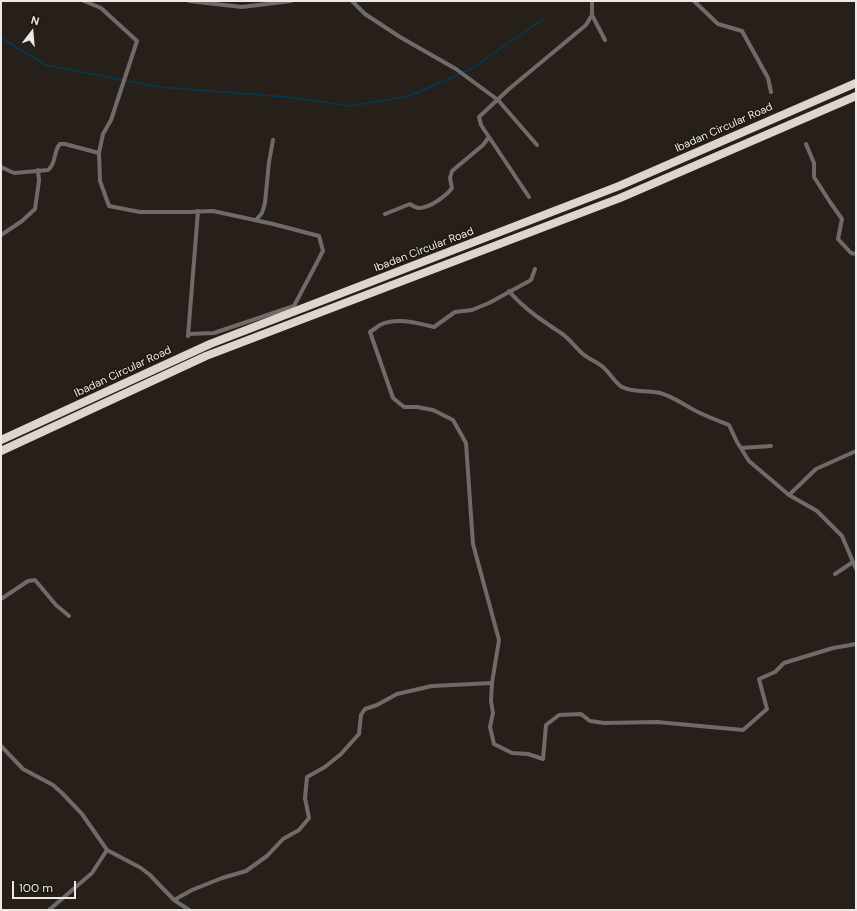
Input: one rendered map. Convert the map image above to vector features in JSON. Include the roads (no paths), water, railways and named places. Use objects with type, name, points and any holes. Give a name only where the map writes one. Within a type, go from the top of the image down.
[{"type":"highway","name":"Ibadan Circular Road","points":[[1,440],[210,344],[619,186],[856,83]]},
{"type":"highway","name":"Ibadan Circular Road","points":[[1,451],[206,356],[620,198],[856,96]]},
{"type":"street","points":[[84,1],[101,8],[137,41],[111,120],[103,134],[99,153],[100,181],[109,206],[140,212],[188,212],[198,211],[213,211],[319,236],[323,250],[294,306],[214,333],[188,335],[198,211]]},
{"type":"street","points":[[189,1],[242,7],[291,1]]},
{"type":"street","points":[[352,1],[365,14],[382,26],[456,69],[498,100],[537,145]]},
{"type":"street","points":[[592,1],[592,15],[605,40]]},
{"type":"street","points":[[694,1],[718,24],[742,31],[768,78],[771,92]]},
{"type":"street","points":[[530,198],[481,126],[479,117],[509,89],[586,25],[592,15]]},
{"type":"street","points":[[385,214],[410,204],[419,208],[426,206],[447,195],[452,188],[450,178],[452,171],[483,145],[489,137]]},
{"type":"street","points":[[256,220],[262,213],[265,203],[273,140]]},
{"type":"street","points":[[1,167],[14,173],[48,170],[54,164],[57,147],[60,144],[99,153]]},
{"type":"street","points":[[806,144],[814,163],[814,177],[842,219],[838,239],[851,253],[856,254]]},
{"type":"street","points":[[1,235],[22,221],[35,209],[39,181],[38,170]]},
{"type":"street","points":[[535,270],[530,280],[489,303],[472,310],[455,312],[434,327],[408,321],[392,322],[381,325],[370,332],[393,398],[404,407],[417,407],[433,410],[453,420],[466,443],[473,544],[499,640],[492,683],[491,701],[493,713],[490,727],[494,744],[512,753],[528,754],[543,759],[546,725],[559,715],[580,714],[590,721],[604,723],[657,722],[742,730],[767,709],[759,679],[775,672],[784,663],[833,648],[856,644]]},
{"type":"street","points":[[509,291],[514,297],[551,327],[570,340],[590,360],[602,366],[612,375],[620,386],[639,392],[660,393],[682,402],[697,412],[729,425],[749,461],[789,495],[817,511],[842,536],[856,569]]},
{"type":"street","points":[[741,448],[771,446]]},
{"type":"street","points":[[789,495],[816,469],[856,451]]},
{"type":"street","points":[[835,574],[853,562]]},
{"type":"street","points":[[1,599],[28,581],[35,580],[56,605],[69,616]]},
{"type":"street","points":[[174,900],[207,884],[246,871],[267,856],[283,839],[300,830],[309,818],[306,798],[307,776],[325,766],[341,754],[358,734],[361,715],[365,708],[377,705],[398,694],[432,686],[492,683]]},
{"type":"street","points":[[1,746],[23,769],[53,785],[62,793],[82,814],[107,850],[140,868],[174,900],[189,910]]},
{"type":"street","points":[[49,910],[92,873],[107,850]]},
{"type":"waterway","points":[[463,72],[471,69],[543,19]]},
{"type":"waterway","points":[[1,38],[46,65],[159,87],[287,97],[351,106],[409,96],[460,74]]}]
